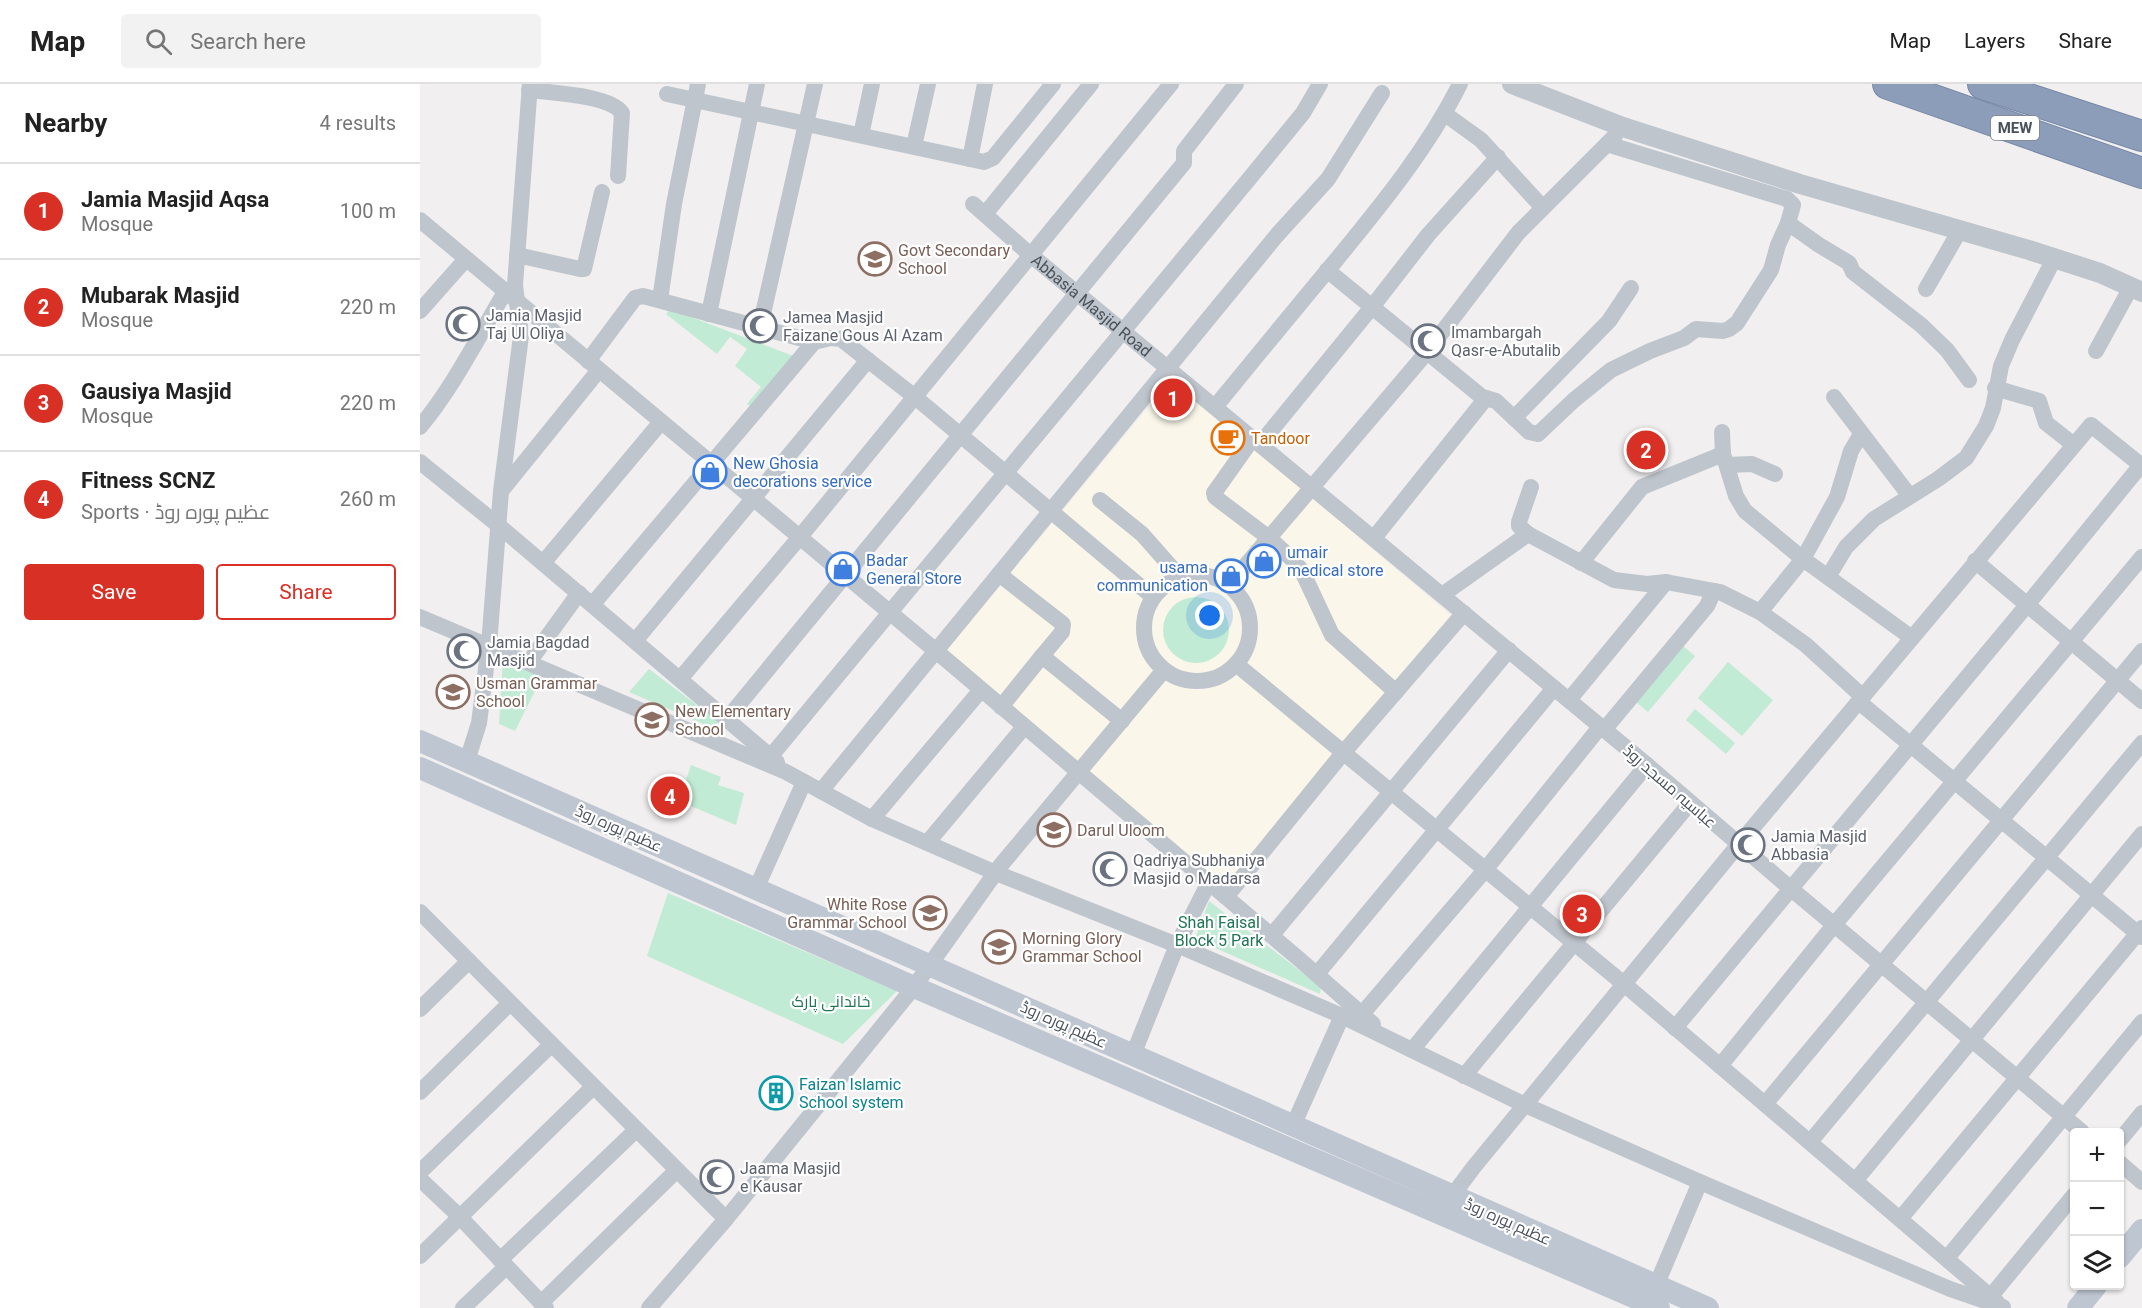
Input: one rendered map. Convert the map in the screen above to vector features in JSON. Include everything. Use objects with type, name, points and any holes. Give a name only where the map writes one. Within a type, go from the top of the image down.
[{"type":"highway","name":"MEW","points":[[1888,84],[2142,173]]},
{"type":"highway","name":"MEW","points":[[1983,84],[2142,135]]},
{"type":"main road","name":"عظیم پورہ روڈ","points":[[420,741],[1293,1126],[1445,1205],[1659,1308]]},
{"type":"main road","name":"عظیم پورہ روڈ","points":[[420,768],[914,987],[1445,1205],[1708,1308]]},
{"type":"main road","points":[[2124,1252],[2142,1230]]},
{"type":"main road","points":[[2078,1308],[2093,1290]]},
{"type":"street","points":[[710,314],[757,84]]},
{"type":"street","points":[[760,327],[815,84]]},
{"type":"street","points":[[861,135],[872,84]]},
{"type":"street","points":[[914,147],[928,84]]},
{"type":"street","points":[[970,159],[985,84]]},
{"type":"street","points":[[667,94],[697,92],[752,112],[984,162],[993,158],[1053,84]]},
{"type":"street","name":"Abbasia Masjid Road","points":[[1091,84],[978,209],[1312,487]]},
{"type":"street","points":[[680,679],[799,538],[1171,84]]},
{"type":"street","points":[[727,718],[1184,163],[1184,151],[1236,84]]},
{"type":"street","points":[[771,756],[1303,113],[1320,84]]},
{"type":"street","points":[[1215,407],[1377,209],[1445,114],[1460,84]]},
{"type":"street","points":[[1512,84],[1623,127],[1800,184],[2100,273],[2136,290],[2096,351]]},
{"type":"street","points":[[420,427],[511,296],[515,285],[530,87],[604,101],[619,109],[622,113],[618,176]]},
{"type":"street","points":[[660,300],[674,204],[697,92]]},
{"type":"street","points":[[821,791],[1277,235],[1328,178],[1382,93]]},
{"type":"street","points":[[1445,114],[1481,140],[1543,208]]},
{"type":"street","points":[[1229,585],[1427,352],[1518,233],[1623,127]]},
{"type":"street","points":[[1328,270],[1482,397],[1496,401],[1529,432],[1538,434],[1574,400],[1611,370],[1684,338],[1696,329],[1722,331],[1737,323],[1771,270],[1793,205],[1787,199],[1607,144]]},
{"type":"street","points":[[1396,692],[1332,635],[1302,572],[1287,553],[1215,497],[1214,493],[1372,307],[1428,235],[1497,157]]},
{"type":"street","points":[[517,255],[584,269],[602,192]]},
{"type":"street","points":[[420,220],[936,651],[1272,935],[1387,1037]]},
{"type":"street","points":[[1788,223],[1819,246],[1849,263],[1853,272],[1921,325],[1947,350],[1969,380]]},
{"type":"street","points":[[1926,288],[1960,230]]},
{"type":"street","points":[[420,311],[466,259]]},
{"type":"street","points":[[1828,577],[1846,547],[1874,519],[1909,495],[1938,479],[1966,458],[1986,426],[1993,408],[2001,366],[2012,340],[2054,259]]},
{"type":"street","points":[[1514,418],[1609,321],[1631,288]]},
{"type":"street","points":[[467,761],[479,723],[489,645],[501,491],[521,336],[511,296]]},
{"type":"street","points":[[501,491],[593,366],[635,298],[643,296],[814,342],[831,338],[841,339],[915,397],[1153,597]]},
{"type":"street","points":[[592,605],[814,342]]},
{"type":"street","points":[[635,641],[868,360]]},
{"type":"street","points":[[1995,388],[2039,401],[2046,423],[2074,445]]},
{"type":"street","points":[[1834,397],[1909,495]]},
{"type":"street","points":[[1374,538],[1486,398]]},
{"type":"street","points":[[543,563],[661,422]]},
{"type":"street","points":[[1445,1205],[1739,844],[2091,424],[2142,466],[1675,1028]]},
{"type":"street","points":[[1722,432],[1725,460],[1736,496],[1745,511],[1803,559],[1912,638]]},
{"type":"street","points":[[1760,612],[1803,559],[1837,497],[1851,451],[1861,434]]},
{"type":"street","points":[[1581,563],[1642,487],[1725,460],[1752,464],[1775,474]]},
{"type":"street","points":[[420,462],[727,718],[786,772]]},
{"type":"street","name":"عباسیہ مسجد روڈ","points":[[1312,487],[1647,765],[1926,1003],[2077,1128]]},
{"type":"street","points":[[1531,487],[1519,522],[1519,526],[1528,534],[1614,580],[1647,584],[1665,582],[1720,592],[1760,612],[1806,645],[1911,745],[2140,933],[1900,1219]]},
{"type":"street","points":[[1100,500],[1142,534],[1180,577]]},
{"type":"street","points":[[1442,595],[1528,534]]},
{"type":"street","points":[[1720,1066],[1834,925],[2142,557]]},
{"type":"street","points":[[1975,561],[2142,701]]},
{"type":"street","points":[[999,574],[1063,624],[1062,632],[1001,707]]},
{"type":"street","points":[[1197,574],[1214,577],[1229,585],[1241,598],[1248,614],[1250,632],[1246,649],[1236,664],[1224,674],[1193,681],[1178,678],[1164,670],[1153,658],[1146,643],[1144,620],[1153,597],[1165,585],[1180,577],[1197,574]]},
{"type":"street","points":[[1569,700],[1665,582]]},
{"type":"street","points":[[1362,1014],[1602,728],[1702,613],[1714,591]]},
{"type":"street","points":[[529,662],[579,593]]},
{"type":"street","points":[[1226,897],[1343,753],[1464,613]]},
{"type":"street","points":[[420,616],[786,772],[872,819],[996,873],[1177,945],[1341,1016],[1525,1105],[1700,1182],[1950,1289],[2000,1304]]},
{"type":"street","points":[[1272,935],[1509,650]]},
{"type":"street","points":[[1765,1104],[2142,651]]},
{"type":"street","points":[[1042,656],[1122,721]]},
{"type":"street","points":[[1236,664],[1624,984],[2000,1304]]},
{"type":"street","points":[[649,1308],[726,1219],[914,987],[996,873],[1164,670]]},
{"type":"street","points":[[1317,974],[1554,688]]},
{"type":"street","points":[[872,819],[981,690]]},
{"type":"street","points":[[928,842],[1024,727]]},
{"type":"street","points":[[1810,1142],[2142,743]]},
{"type":"street","points":[[1412,1050],[1647,765]]},
{"type":"street","points":[[756,889],[804,782]]},
{"type":"street","points":[[1464,1076],[1690,803]]},
{"type":"street","points":[[1855,1181],[2142,834]]},
{"type":"street","points":[[1133,1055],[1177,945],[1209,882]]},
{"type":"street","points":[[422,919],[468,961],[726,1219]]},
{"type":"street","points":[[420,1009],[468,961]]},
{"type":"street","points":[[420,1092],[510,1003]]},
{"type":"street","points":[[1293,1126],[1341,1016]]},
{"type":"street","points":[[1947,1258],[2142,1022]]},
{"type":"street","points":[[420,1172],[550,1045]]},
{"type":"street","points":[[420,1256],[593,1087]]},
{"type":"street","points":[[2124,1135],[2142,1113]]},
{"type":"street","points":[[463,1308],[503,1263],[636,1131]]},
{"type":"street","points":[[2124,1166],[2142,1182]]},
{"type":"street","points":[[420,1179],[459,1216],[543,1306],[676,1171]]},
{"type":"street","points":[[1656,1286],[1700,1182]]},
{"type":"street","points":[[2000,1304],[2070,1201]]},
{"type":"shaded area","points":[[1172,379],[1450,615],[1226,889],[947,650]]},
{"type":"green space","points":[[670,309],[796,357],[754,409],[747,404],[761,387],[735,366],[747,349],[730,337],[717,354],[666,314]]},
{"type":"green space","points":[[1196,597],[1209,599],[1219,607],[1227,617],[1229,630],[1227,643],[1219,653],[1209,661],[1196,663],[1183,661],[1173,653],[1165,643],[1163,630],[1165,617],[1173,607],[1183,599]]},
{"type":"green space","points":[[1683,646],[1695,656],[1648,712],[1636,702]]},
{"type":"green space","points":[[503,658],[543,675],[515,731],[499,724]]},
{"type":"green space","points":[[1728,662],[1773,700],[1742,736],[1698,698]]},
{"type":"green space","points":[[649,669],[718,721],[715,729],[629,692]]},
{"type":"green space","points":[[1695,709],[1735,743],[1726,754],[1686,720]]},
{"type":"green space","points":[[691,765],[721,777],[718,785],[744,793],[736,825],[679,801]]},
{"type":"green space","name":"خاندانی پارک","points":[[668,893],[897,991],[843,1044],[647,956]]},
{"type":"green space","name":"Shah Faisal Block 5 Park","points":[[1209,901],[1321,987],[1320,994],[1195,939]]},
{"type":"place","name":"Govt Secondary School","points":[[875,259]]},
{"type":"place","name":"Jamia Masjid Taj Ul Oliya","points":[[463,324]]},
{"type":"place","name":"Jamea Masjid Faizane Gous Al Azam","points":[[760,326]]},
{"type":"place","name":"Imambargah Qasr-e-Abutalib","points":[[1428,341]]},
{"type":"place","name":"Jamia Masjid Aqsa","points":[[1173,398]]},
{"type":"place","name":"Tandoor","points":[[1228,438]]},
{"type":"place","name":"Mubarak Masjid","points":[[1646,450]]},
{"type":"place","name":"New Ghosia decorations service","points":[[710,472]]},
{"type":"place","name":"umair medical store","points":[[1264,561]]},
{"type":"place","name":"Badar General Store","points":[[843,569]]},
{"type":"place","name":"usama communication","points":[[1231,576]]},
{"type":"place","name":"Jamia Bagdad Masjid","points":[[464,651]]},
{"type":"place","name":"Usman Grammar School","points":[[453,692]]},
{"type":"place","name":"New Elementary School","points":[[652,720]]},
{"type":"place","name":"Fitness SCNZ","points":[[670,796]]},
{"type":"place","name":"Darul Uloom","points":[[1054,830]]},
{"type":"place","name":"Jamia Masjid Abbasia","points":[[1748,845]]},
{"type":"place","name":"Qadriya Subhaniya Masjid o Madarsa","points":[[1110,869]]},
{"type":"place","name":"White Rose Grammar School","points":[[930,913]]},
{"type":"place","name":"Gausiya Masjid","points":[[1582,914]]},
{"type":"place","name":"Morning Glory Grammar School","points":[[999,947]]},
{"type":"place","name":"Faizan Islamic School system","points":[[776,1093]]},
{"type":"place","name":"Jaama Masjid e Kausar","points":[[717,1177]]}]
